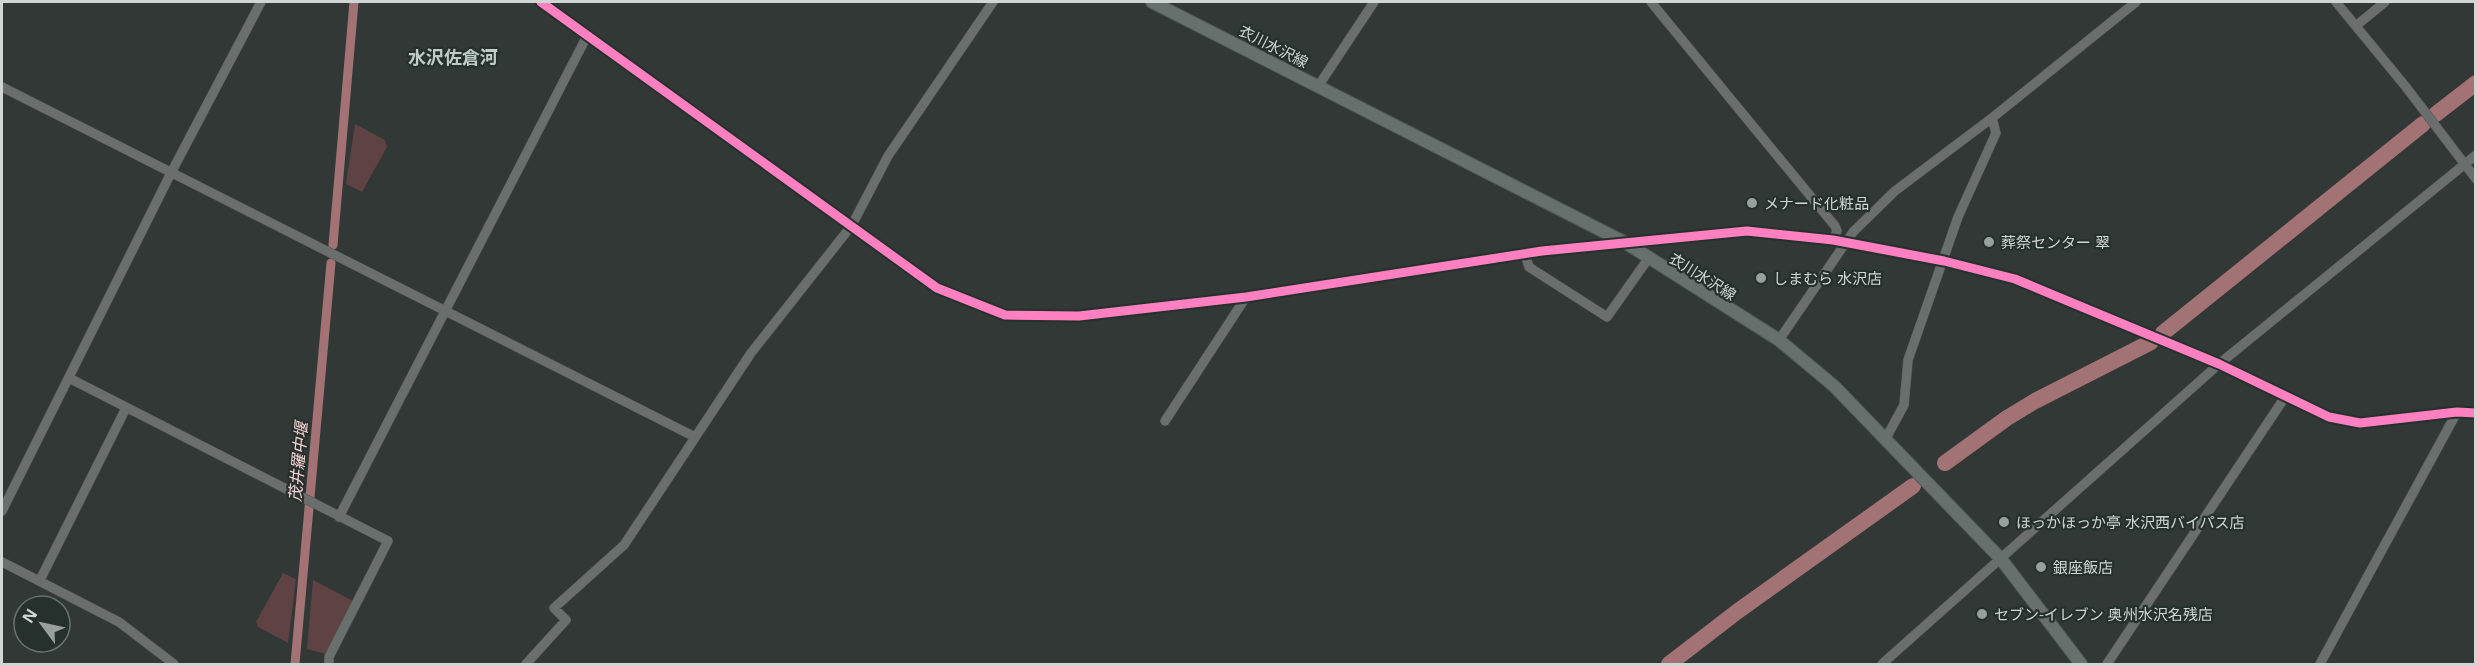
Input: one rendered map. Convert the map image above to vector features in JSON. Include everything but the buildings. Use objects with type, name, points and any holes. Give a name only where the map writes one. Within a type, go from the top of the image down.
[{"type":"main road","name":"衣川水沢線","points":[[1152,2],[1626,243],[1647,259],[1779,340],[1834,386],[2001,559],[2081,664]]},
{"type":"street","points":[[2,511],[171,173],[261,2]]},
{"type":"street","points":[[541,2],[938,288],[968,303],[1005,315],[1078,316],[1246,297],[1525,254],[1747,231],[1833,240],[1944,261],[2016,279],[2219,364],[2328,417],[2360,423],[2457,412],[2475,413]]},
{"type":"street","points":[[526,664],[566,620],[554,608],[624,545],[751,353],[852,225],[888,156],[993,2]]},
{"type":"street","points":[[1319,85],[1374,2]]},
{"type":"street","points":[[1651,2],[1835,226],[1837,231],[1833,240]]},
{"type":"street","points":[[1779,340],[1845,244],[1895,191],[1992,118],[2136,2]]},
{"type":"street","points":[[2336,2],[2475,179]]},
{"type":"street","points":[[2356,25],[2385,2]]},
{"type":"street","points":[[339,517],[588,34]]},
{"type":"street","points":[[2,87],[695,437]]},
{"type":"street","points":[[1886,438],[1904,405],[1908,360],[1967,192],[1996,133],[1992,118]]},
{"type":"street","points":[[1882,664],[2219,364],[2475,155]]},
{"type":"street","points":[[1525,254],[1528,267],[1607,317],[1647,259]]},
{"type":"street","points":[[1165,421],[1246,297]]},
{"type":"street","points":[[69,378],[388,541],[329,657],[329,664]]},
{"type":"street","points":[[2107,664],[2285,397]]},
{"type":"street","points":[[40,580],[126,408]]},
{"type":"street","points":[[2320,664],[2457,412]]},
{"type":"street","points":[[2,562],[119,622],[174,664]]},
{"type":"shaded area","points":[[355,124],[385,140],[387,147],[362,192],[346,184]]},
{"type":"shaded area","points":[[283,573],[296,579],[288,643],[258,627],[256,622]]},
{"type":"shaded area","points":[[313,580],[353,601],[326,654],[307,649]]},
{"type":"waterway","name":"茂井羅中堰","points":[[333,245],[354,2]]},
{"type":"waterway","points":[[2436,114],[2476,83]]},
{"type":"waterway","points":[[2163,333],[2423,124]]},
{"type":"waterway","name":"茂井羅中堰","points":[[295,664],[331,263]]},
{"type":"waterway","points":[[1945,463],[2007,418],[2035,401],[2151,342]]},
{"type":"waterway","points":[[1669,664],[1738,611],[1913,486]]},
{"type":"cycle path","points":[[541,2],[937,288],[1005,315],[1079,316],[1246,297],[1542,251],[1747,231],[1833,240],[1944,261],[2015,279],[2219,364],[2329,417],[2360,423],[2457,412],[2476,413]]},
{"type":"place","name":"メナード化粧品","points":[[1752,203]]},
{"type":"place","name":"葬祭センター 翠","points":[[1989,242]]},
{"type":"place","name":"しまむら 水沢店","points":[[1761,278]]},
{"type":"place","name":"ほっかほっか亭 水沢西バイパス店","points":[[2004,522]]},
{"type":"place","name":"銀座飯店","points":[[2041,567]]},
{"type":"place","name":"セブン-イレブン 奥州水沢名残店","points":[[1982,614]]},
{"type":"district","name":"水沢佐倉河","points":[[453,57]]}]
